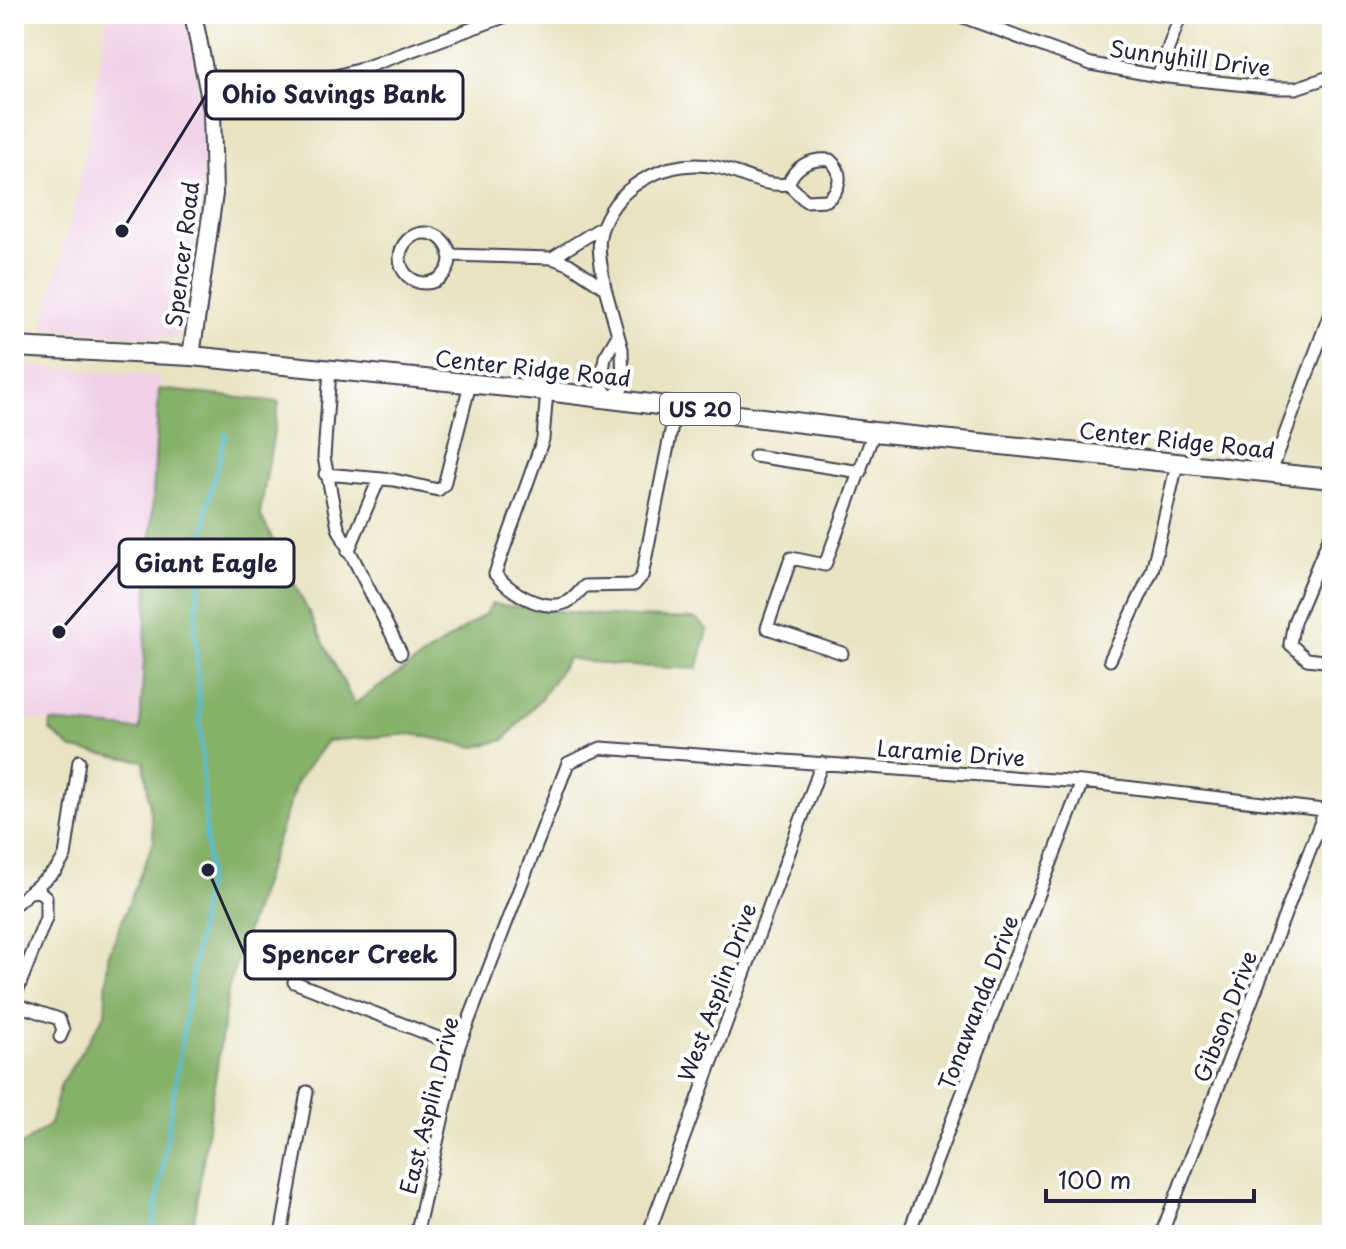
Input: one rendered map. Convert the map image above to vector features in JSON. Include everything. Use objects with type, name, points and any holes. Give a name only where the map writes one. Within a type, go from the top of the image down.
[{"type":"main road","name":"Center Ridge Road","points":[[14,347],[191,356],[547,391],[874,432],[1332,479]]},
{"type":"street","name":"Spencer Road","points":[[191,356],[214,194],[212,109],[193,14]]},
{"type":"street","points":[[212,109],[358,70],[511,14]]},
{"type":"street","name":"Sunnyhill Drive","points":[[956,14],[1091,64],[1158,76],[1276,88],[1296,88],[1332,76]]},
{"type":"street","points":[[1158,76],[1181,14]]},
{"type":"street","points":[[552,258],[602,227],[632,186],[661,170],[685,165],[716,167],[766,185],[788,184],[806,201],[821,202],[837,190],[839,171],[830,160],[813,161],[799,167],[788,184]]},
{"type":"street","points":[[602,227],[600,257],[618,335],[623,387],[610,399],[601,385],[605,357],[618,335]]},
{"type":"street","points":[[420,234],[436,236],[449,255],[446,271],[425,283],[410,278],[401,264],[402,248],[420,234]]},
{"type":"street","points":[[449,255],[552,258],[569,264],[605,288]]},
{"type":"street","points":[[1271,472],[1332,308]]},
{"type":"street","points":[[330,370],[323,431],[325,474],[338,528],[401,653]]},
{"type":"street","points":[[325,474],[379,479],[438,490],[444,485],[470,384]]},
{"type":"street","points":[[547,391],[543,439],[495,574],[507,588],[518,594],[556,605],[569,603],[585,586],[634,585],[642,576],[676,406]]},
{"type":"street","points":[[842,653],[767,628],[791,558],[825,565],[874,432]]},
{"type":"street","points":[[755,456],[861,472]]},
{"type":"street","points":[[1110,660],[1152,571],[1177,464]]},
{"type":"street","points":[[348,552],[379,479]]},
{"type":"street","points":[[1332,531],[1294,622],[1290,644],[1307,659],[1332,662]]},
{"type":"street","name":"Laramie Drive","points":[[568,763],[601,748],[1082,782],[1328,811]]},
{"type":"street","points":[[14,905],[56,870],[65,856],[79,761]]},
{"type":"street","name":"East Asplin Drive","points":[[416,1235],[459,1046],[568,763]]},
{"type":"street","name":"West Asplin Drive","points":[[648,1235],[822,763]]},
{"type":"street","name":"Tonawanda Drive","points":[[908,1235],[1082,782]]},
{"type":"street","name":"Gibson Drive","points":[[1161,1235],[1328,811]]},
{"type":"street","points":[[29,892],[39,891],[46,897],[46,918],[14,1002],[59,1019],[63,1030],[60,1037]]},
{"type":"street","points":[[294,982],[459,1046]]},
{"type":"street","points":[[281,1235],[307,1092]]},
{"type":"shaded area","points":[[108,14],[185,14],[193,44],[203,149],[202,189],[187,312],[175,338],[43,328],[78,190]]},
{"type":"shaded area","points":[[14,365],[160,376],[140,731],[14,718]]},
{"type":"green space","points":[[159,389],[279,402],[260,514],[354,704],[485,614],[492,604],[605,616],[696,619],[708,630],[697,669],[611,665],[568,658],[542,697],[504,740],[476,747],[412,734],[327,741],[297,781],[229,985],[192,1235],[14,1235],[14,1151],[50,1124],[61,1084],[105,1014],[108,956],[154,840],[144,761],[72,749],[50,730],[51,722],[140,730]]},
{"type":"water","points":[[14,236],[20,248],[21,262],[14,290]]},
{"type":"waterway","points":[[152,1235],[208,870],[195,628],[207,505],[226,434]]},
{"type":"place","name":"Ohio Savings Bank","points":[[122,231]]},
{"type":"place","name":"Giant Eagle","points":[[59,632]]},
{"type":"place","name":"Spencer Creek","points":[[208,870]]}]
